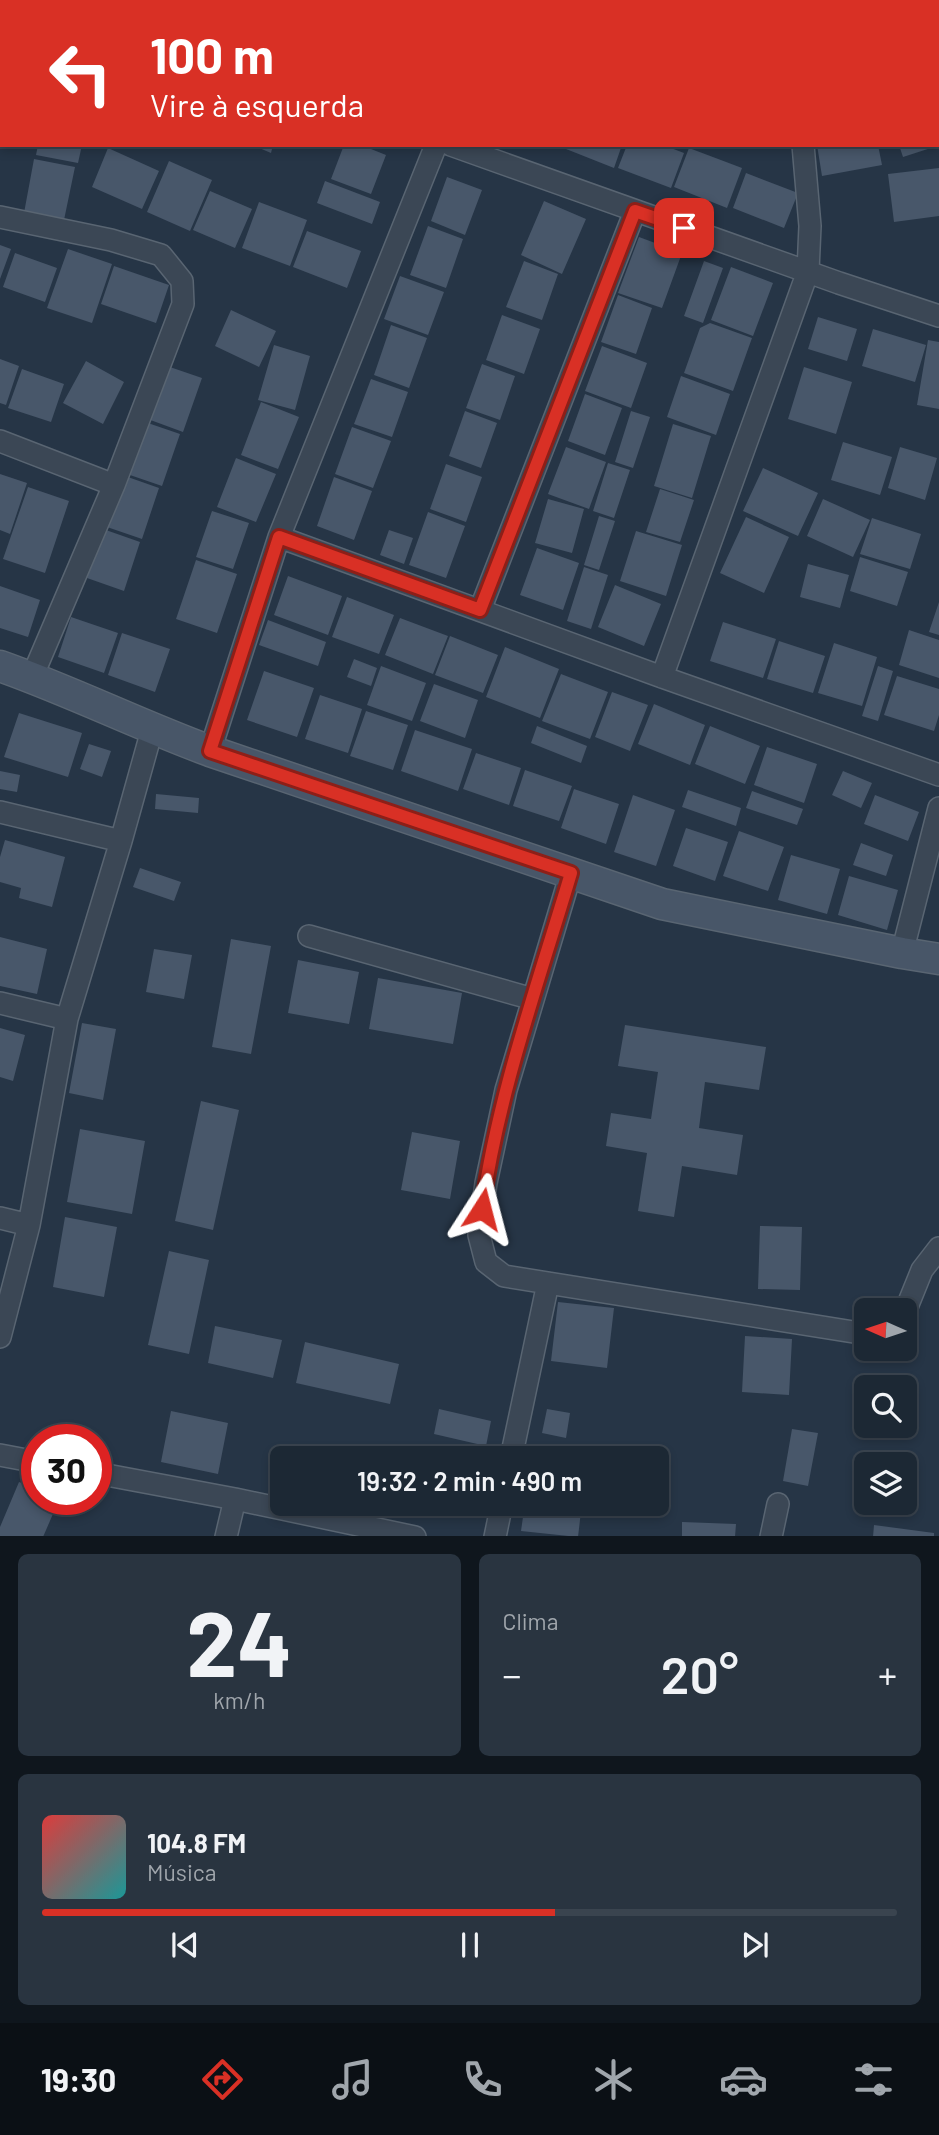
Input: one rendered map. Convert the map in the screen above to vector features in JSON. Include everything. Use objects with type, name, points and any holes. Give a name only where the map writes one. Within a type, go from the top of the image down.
[{"type":"street","points":[[210,751],[279,537],[435,147]]},
{"type":"street","points":[[457,147],[939,316]]},
{"type":"street","points":[[662,677],[808,271],[810,226],[803,147]]},
{"type":"street","points":[[480,610],[635,211]]},
{"type":"street","points":[[0,218],[111,240],[161,255],[182,281],[183,304],[114,485],[32,677]]},
{"type":"street","points":[[0,441],[114,485]]},
{"type":"street","points":[[279,537],[939,775]]},
{"type":"street","points":[[0,666],[32,677],[152,730],[210,751],[662,904],[939,959]]},
{"type":"street","points":[[0,1337],[29,1225],[66,1019],[152,730]]},
{"type":"street","points":[[902,953],[939,808]]},
{"type":"street","points":[[0,812],[121,841]]},
{"type":"street","points":[[571,873],[506,1090],[486,1183],[479,1235],[486,1262],[504,1276],[854,1332]]},
{"type":"street","points":[[309,936],[533,999]]},
{"type":"street","points":[[0,1003],[66,1019]]},
{"type":"street","points":[[0,1218],[29,1225]]},
{"type":"street","points":[[911,1298],[922,1270],[939,1248]]},
{"type":"street","points":[[514,1446],[548,1283]]},
{"type":"street","points":[[0,1455],[21,1459]]},
{"type":"street","points":[[112,1476],[415,1536]]},
{"type":"street","points":[[226,1536],[234,1499]]},
{"type":"street","points":[[771,1536],[778,1504]]},
{"type":"street","points":[[495,1536],[499,1516]]},
{"type":"building","points":[[38,147],[82,147],[78,163],[36,155]]},
{"type":"building","points":[[257,147],[272,147],[271,153]]},
{"type":"building","points":[[343,147],[366,147],[386,155],[371,194],[331,179]]},
{"type":"building","points":[[561,147],[621,147],[614,168]]},
{"type":"building","points":[[626,147],[668,147],[684,153],[671,188],[618,168]]},
{"type":"building","points":[[817,147],[878,147],[882,165],[822,176]]},
{"type":"building","points":[[900,147],[934,147],[903,157]]},
{"type":"building","points":[[108,148],[159,171],[142,209],[92,187]]},
{"type":"building","points":[[689,148],[742,168],[727,208],[674,187]]},
{"type":"building","points":[[34,159],[75,167],[64,220],[24,213]]},
{"type":"building","points":[[169,161],[212,180],[190,231],[147,212]]},
{"type":"building","points":[[939,168],[939,216],[894,222],[888,174]]},
{"type":"building","points":[[746,173],[798,193],[784,228],[733,208]]},
{"type":"building","points":[[447,177],[482,190],[465,235],[431,221]]},
{"type":"building","points":[[325,181],[380,202],[372,224],[317,203]]},
{"type":"building","points":[[210,191],[252,209],[235,248],[193,230]]},
{"type":"building","points":[[544,201],[586,219],[562,274],[521,255]]},
{"type":"building","points":[[259,202],[307,220],[290,266],[242,248]]},
{"type":"building","points":[[428,226],[463,239],[446,288],[410,275]]},
{"type":"building","points":[[307,231],[361,251],[347,288],[293,267]]},
{"type":"building","points":[[639,237],[682,253],[662,308],[618,293]]},
{"type":"building","points":[[0,245],[11,249],[0,279]]},
{"type":"building","points":[[68,249],[112,264],[92,323],[47,308]]},
{"type":"building","points":[[15,253],[57,268],[45,302],[3,287]]},
{"type":"building","points":[[524,261],[558,274],[542,320],[506,307]]},
{"type":"building","points":[[704,261],[723,268],[703,323],[684,316]]},
{"type":"building","points":[[114,266],[169,285],[156,323],[101,304]]},
{"type":"building","points":[[731,267],[773,283],[753,336],[711,320]]},
{"type":"building","points":[[400,276],[444,292],[428,335],[384,319]]},
{"type":"building","points":[[618,295],[652,308],[636,354],[601,342]]},
{"type":"building","points":[[231,310],[276,331],[259,367],[215,346]]},
{"type":"building","points":[[502,315],[540,329],[524,374],[486,360]]},
{"type":"building","points":[[818,317],[857,329],[847,361],[808,349]]},
{"type":"building","points":[[710,323],[752,338],[733,391],[684,373],[700,328]]},
{"type":"building","points":[[391,325],[427,338],[409,388],[374,375]]},
{"type":"building","points":[[873,329],[926,345],[915,382],[862,366]]},
{"type":"building","points":[[928,340],[939,342],[939,409],[917,405]]},
{"type":"building","points":[[274,345],[310,356],[295,410],[258,400]]},
{"type":"building","points":[[602,346],[647,363],[631,408],[585,391]]},
{"type":"building","points":[[0,359],[19,366],[6,405],[0,403]]},
{"type":"building","points":[[86,361],[124,382],[103,424],[63,403]]},
{"type":"building","points":[[482,364],[515,376],[500,420],[466,408]]},
{"type":"building","points":[[164,365],[202,378],[183,432],[145,418]]},
{"type":"building","points":[[804,367],[852,382],[836,434],[788,419]]},
{"type":"building","points":[[22,369],[64,384],[51,422],[8,408]]},
{"type":"building","points":[[681,376],[730,394],[716,435],[667,417]]},
{"type":"building","points":[[371,379],[408,392],[392,437],[354,424]]},
{"type":"building","points":[[585,394],[622,408],[605,455],[568,441]]},
{"type":"building","points":[[261,402],[299,417],[278,469],[241,455]]},
{"type":"building","points":[[465,411],[497,423],[481,468],[449,456]]},
{"type":"building","points":[[631,411],[650,417],[633,468],[615,462]]},
{"type":"building","points":[[145,422],[180,434],[162,486],[127,474]]},
{"type":"building","points":[[673,424],[711,436],[692,498],[654,486]]},
{"type":"building","points":[[352,427],[391,441],[373,488],[335,474]]},
{"type":"building","points":[[843,442],[892,457],[880,495],[831,480]]},
{"type":"building","points":[[566,447],[606,462],[589,509],[548,494]]},
{"type":"building","points":[[900,447],[937,458],[925,500],[888,488]]},
{"type":"building","points":[[236,458],[276,474],[256,522],[217,507]]},
{"type":"building","points":[[608,463],[630,470],[614,518],[593,511]]},
{"type":"building","points":[[446,464],[482,477],[466,522],[430,509]]},
{"type":"building","points":[[763,468],[818,493],[798,536],[743,511]]},
{"type":"building","points":[[0,474],[27,483],[10,534],[0,530]]},
{"type":"building","points":[[125,476],[159,488],[142,539],[107,527]]},
{"type":"building","points":[[334,477],[372,491],[354,540],[317,526]]},
{"type":"building","points":[[28,487],[69,501],[45,573],[3,559]]},
{"type":"building","points":[[660,489],[694,500],[680,542],[646,532]]},
{"type":"building","points":[[548,499],[584,509],[572,553],[535,543]]},
{"type":"building","points":[[823,499],[870,520],[853,557],[807,536]]},
{"type":"building","points":[[212,511],[249,523],[233,569],[196,557]]},
{"type":"building","points":[[428,512],[465,526],[446,578],[409,565]]},
{"type":"building","points":[[599,516],[615,521],[599,570],[584,565]]},
{"type":"building","points":[[746,517],[789,537],[764,593],[720,573]]},
{"type":"building","points":[[872,518],[921,534],[910,569],[860,554]]},
{"type":"building","points":[[103,529],[140,542],[124,591],[87,578]]},
{"type":"building","points":[[389,530],[413,538],[404,564],[380,555]]},
{"type":"building","points":[[636,531],[682,545],[666,596],[620,581]]},
{"type":"building","points":[[537,548],[579,563],[563,610],[520,595]]},
{"type":"building","points":[[860,557],[908,572],[897,606],[850,591]]},
{"type":"building","points":[[196,560],[237,574],[217,633],[176,619]]},
{"type":"building","points":[[808,564],[849,575],[840,608],[800,597]]},
{"type":"building","points":[[584,567],[608,575],[591,629],[567,621]]},
{"type":"building","points":[[288,576],[342,596],[328,635],[274,615]]},
{"type":"building","points":[[615,585],[661,604],[644,646],[598,627]]},
{"type":"building","points":[[0,586],[40,600],[28,637],[0,628]]},
{"type":"building","points":[[347,597],[394,615],[379,654],[332,637]]},
{"type":"building","points":[[939,602],[939,635],[929,632]]},
{"type":"building","points":[[71,617],[118,633],[104,673],[58,657]]},
{"type":"building","points":[[400,618],[448,636],[433,674],[385,655]]},
{"type":"building","points":[[268,620],[326,642],[318,666],[259,645]]},
{"type":"building","points":[[723,622],[776,639],[763,678],[710,661]]},
{"type":"building","points":[[909,630],[939,640],[939,678],[899,665]]},
{"type":"building","points":[[122,633],[170,649],[155,692],[108,675]]},
{"type":"building","points":[[450,636],[498,655],[483,693],[435,675]]},
{"type":"building","points":[[779,641],[825,656],[813,693],[767,679]]},
{"type":"building","points":[[834,643],[877,657],[862,706],[818,693]]},
{"type":"building","points":[[505,647],[559,669],[540,718],[486,697]]},
{"type":"building","points":[[354,659],[377,668],[371,686],[347,677]]},
{"type":"building","points":[[381,666],[426,683],[412,721],[367,705]]},
{"type":"building","points":[[878,666],[893,671],[878,721],[862,716]]},
{"type":"building","points":[[264,671],[314,688],[297,737],[247,720]]},
{"type":"building","points":[[561,674],[608,692],[590,739],[542,721]]},
{"type":"building","points":[[897,676],[939,689],[939,715],[934,731],[884,715]]},
{"type":"building","points":[[434,684],[478,700],[465,738],[420,721]]},
{"type":"building","points":[[612,692],[648,705],[630,751],[595,737]]},
{"type":"building","points":[[320,695],[362,709],[348,753],[305,739]]},
{"type":"building","points":[[654,704],[705,725],[690,765],[638,744]]},
{"type":"building","points":[[366,711],[408,725],[393,770],[350,756]]},
{"type":"building","points":[[19,713],[82,733],[68,777],[4,757]]},
{"type":"building","points":[[537,726],[587,746],[581,763],[531,743]]},
{"type":"building","points":[[710,726],[760,746],[745,784],[695,764]]},
{"type":"building","points":[[415,730],[472,749],[458,791],[401,771]]},
{"type":"building","points":[[89,744],[111,751],[102,777],[80,769]]},
{"type":"building","points":[[767,747],[817,764],[804,803],[754,785]]},
{"type":"building","points":[[476,753],[521,768],[509,805],[463,789]]},
{"type":"building","points":[[525,770],[572,786],[559,821],[513,806]]},
{"type":"building","points":[[0,771],[20,775],[17,792],[0,789]]},
{"type":"building","points":[[843,771],[872,783],[861,808],[832,795]]},
{"type":"building","points":[[574,789],[619,804],[606,844],[561,828]]},
{"type":"building","points":[[688,790],[741,808],[736,826],[682,807]]},
{"type":"building","points":[[752,791],[803,809],[797,825],[746,808]]},
{"type":"building","points":[[156,794],[199,798],[198,813],[155,809]]},
{"type":"building","points":[[633,795],[675,810],[656,866],[614,852]]},
{"type":"building","points":[[875,795],[919,812],[908,841],[864,824]]},
{"type":"building","points":[[686,828],[728,842],[715,881],[673,866]]},
{"type":"building","points":[[739,831],[784,847],[768,891],[723,876]]},
{"type":"building","points":[[5,840],[65,857],[52,907],[19,898],[21,888],[0,882],[0,857]]},
{"type":"building","points":[[861,843],[893,855],[886,876],[853,865]]},
{"type":"building","points":[[791,855],[840,869],[827,914],[778,900]]},
{"type":"building","points":[[140,868],[181,882],[174,901],[133,887]]},
{"type":"building","points":[[849,876],[898,890],[887,930],[838,915]]},
{"type":"building","points":[[0,937],[47,949],[37,994],[0,986]]},
{"type":"building","points":[[231,939],[271,946],[251,1054],[212,1047]]},
{"type":"building","points":[[154,949],[192,955],[184,999],[146,992]]},
{"type":"building","points":[[298,960],[359,972],[349,1024],[288,1013]]},
{"type":"building","points":[[378,978],[462,993],[453,1044],[369,1029]]},
{"type":"building","points":[[82,1023],[116,1029],[103,1100],[69,1093]]},
{"type":"building","points":[[625,1025],[766,1047],[759,1090],[705,1082],[699,1128],[743,1135],[737,1175],[682,1166],[674,1217],[638,1211],[647,1153],[606,1146],[611,1113],[651,1119],[658,1072],[618,1066]]},
{"type":"building","points":[[0,1028],[25,1035],[13,1081],[0,1077]]},
{"type":"building","points":[[201,1101],[239,1110],[213,1230],[175,1221]]},
{"type":"building","points":[[80,1129],[145,1141],[132,1214],[67,1202]]},
{"type":"building","points":[[412,1132],[460,1141],[450,1199],[401,1190]]},
{"type":"building","points":[[65,1217],[117,1227],[104,1297],[53,1287]]},
{"type":"building","points":[[760,1226],[802,1227],[800,1290],[758,1289]]},
{"type":"building","points":[[169,1251],[209,1260],[189,1354],[148,1345]]},
{"type":"building","points":[[558,1302],[614,1308],[607,1368],[551,1361]]},
{"type":"building","points":[[215,1326],[282,1340],[273,1378],[208,1363]]},
{"type":"building","points":[[745,1336],[792,1339],[789,1395],[742,1392]]},
{"type":"building","points":[[305,1342],[399,1364],[390,1404],[296,1383]]},
{"type":"building","points":[[439,1409],[491,1421],[486,1446],[434,1434]]},
{"type":"building","points":[[547,1409],[570,1413],[566,1438],[542,1433]]},
{"type":"building","points":[[171,1411],[228,1423],[218,1474],[161,1462]]},
{"type":"building","points":[[792,1429],[818,1433],[808,1486],[783,1481]]},
{"type":"building","points":[[19,1482],[21,1515],[53,1515],[43,1536],[0,1536],[0,1527]]},
{"type":"building","points":[[523,1516],[580,1516],[578,1536],[521,1531]]},
{"type":"building","points":[[682,1522],[736,1524],[735,1536],[682,1536]]},
{"type":"building","points":[[874,1525],[934,1533],[934,1536],[873,1536]]},
{"type":"route","points":[[482,1209],[506,1090],[571,873],[210,751],[279,537],[480,610],[635,211],[684,228]]}]
